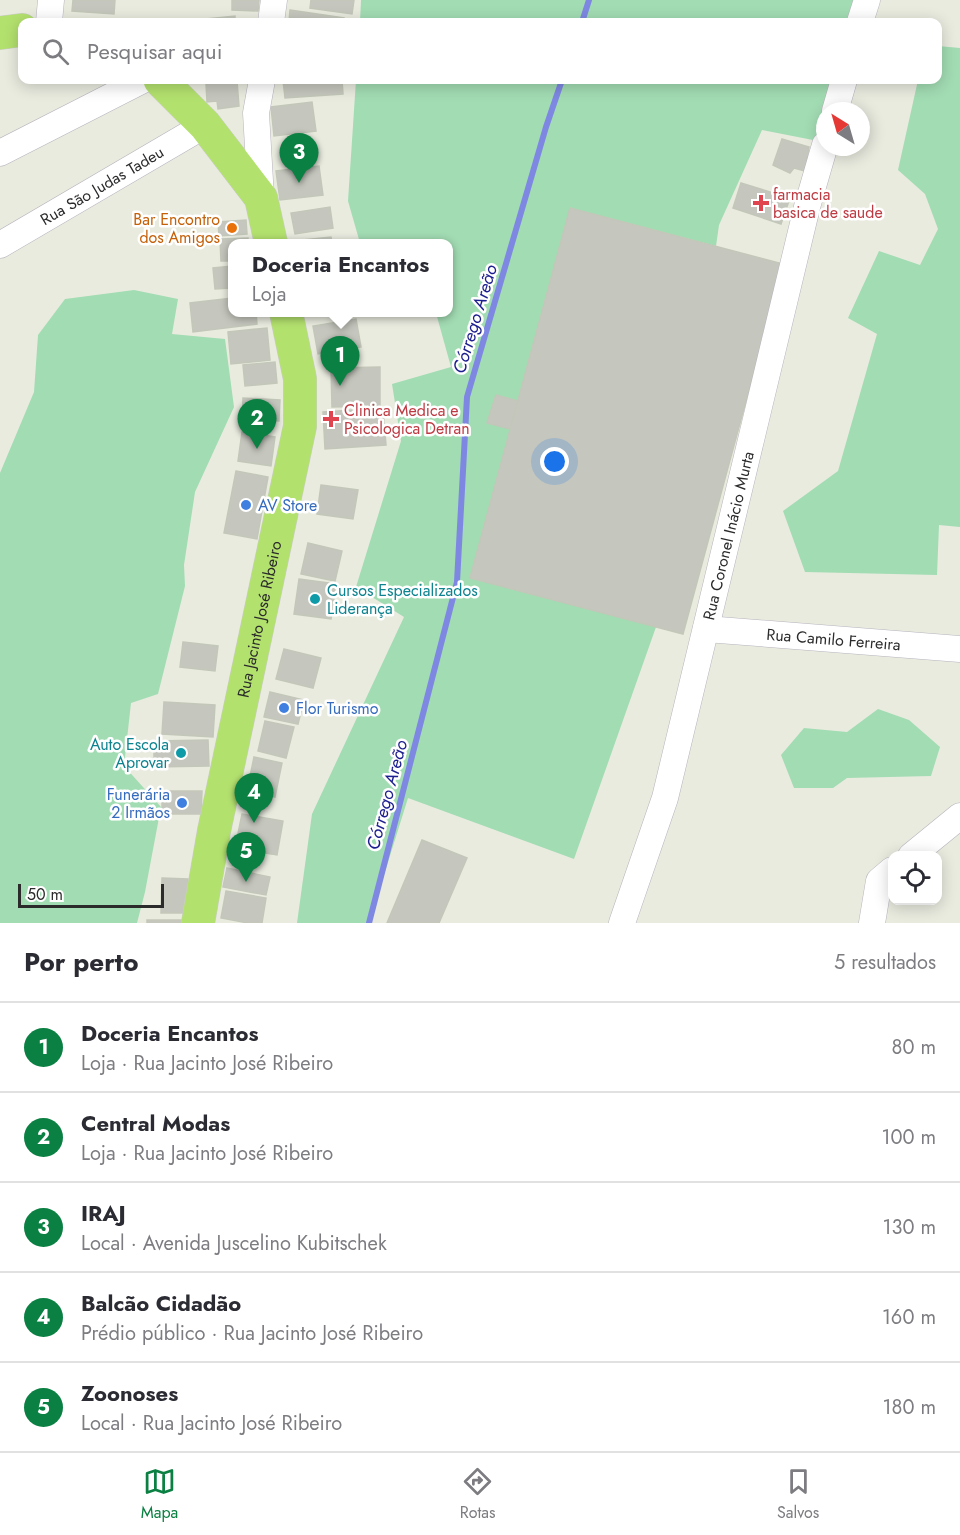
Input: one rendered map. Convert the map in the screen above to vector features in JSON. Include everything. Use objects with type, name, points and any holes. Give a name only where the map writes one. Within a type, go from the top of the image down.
[{"type":"main road","points":[[0,33],[18,31]]},
{"type":"main road","points":[[164,84],[205,125],[261,198],[270,239]]},
{"type":"main road","name":"Rua Jacinto José Ribeiro","points":[[198,923],[214,831],[300,426],[300,379],[287,317]]},
{"type":"street","points":[[49,18],[51,0]]},
{"type":"street","points":[[272,18],[274,0]]},
{"type":"street","points":[[861,18],[867,0]]},
{"type":"street","points":[[0,153],[135,84]]},
{"type":"street","points":[[261,84],[256,113],[261,198]]},
{"type":"street","points":[[838,102],[843,84]]},
{"type":"street","name":"Rua São Judas Tadeu","points":[[0,245],[205,125]]},
{"type":"street","name":"Rua Coronel Inácio Murta","points":[[622,923],[665,798],[807,207],[822,156]]},
{"type":"street","name":"Rua Camilo Ferreira","points":[[706,629],[960,650]]},
{"type":"street","points":[[915,851],[960,816]]},
{"type":"street","points":[[872,923],[879,880],[888,873]]},
{"type":"green space","points":[[361,0],[854,0],[849,18],[360,18]]},
{"type":"green space","points":[[942,46],[960,48],[960,527],[939,525],[937,575],[805,572],[783,511],[838,471],[877,334],[848,318],[879,251],[920,265],[938,229],[925,194],[898,170],[917,84],[942,84]]},
{"type":"green space","points":[[356,84],[833,84],[828,102],[816,102],[816,141],[762,130],[719,225],[716,246],[570,208],[470,578],[656,627],[574,859],[408,798],[369,923],[297,923],[312,814],[404,617],[356,587],[401,441],[392,384],[451,367],[437,317],[453,317],[453,239],[359,239],[348,201]]},
{"type":"green space","points":[[134,290],[178,299],[172,334],[225,339],[234,407],[195,492],[184,565],[185,586],[158,694],[131,703],[124,766],[161,807],[145,892],[137,923],[0,923],[0,473],[34,392],[38,335],[65,299]]},
{"type":"green space","points":[[878,709],[909,720],[940,747],[931,776],[847,778],[833,788],[794,788],[781,755],[804,728],[847,732]]},
{"type":"building","points":[[73,0],[115,0],[114,14],[72,11]]},
{"type":"building","points":[[232,0],[259,0],[258,11],[232,10]]},
{"type":"building","points":[[311,0],[354,0],[352,14],[310,8]]},
{"type":"building","points":[[290,10],[344,18],[289,18]]},
{"type":"building","points":[[206,84],[237,84],[239,106],[218,109],[217,101],[207,102]]},
{"type":"building","points":[[283,84],[342,84],[343,94],[285,98]]},
{"type":"building","points":[[312,102],[316,131],[274,136],[271,107]]},
{"type":"building","points":[[782,139],[809,147],[805,171],[794,168],[790,173],[773,165]]},
{"type":"building","points":[[319,166],[323,195],[280,200],[276,171]]},
{"type":"building","name":"farmacia basica de saude","points":[[741,183],[790,198],[781,224],[733,208]]},
{"type":"building","points":[[330,207],[333,228],[295,234],[291,213]]},
{"type":"building","points":[[570,208],[783,264],[683,634],[470,578]]},
{"type":"building","name":"Bar Encontro dos Amigos","points":[[246,220],[247,234],[219,236],[218,222]]},
{"type":"building","points":[[248,238],[228,239],[228,261],[221,261],[220,239]]},
{"type":"building","points":[[228,266],[228,288],[215,289],[213,268]]},
{"type":"building","points":[[228,298],[228,317],[256,317],[257,324],[193,332],[190,303]]},
{"type":"building","points":[[356,319],[361,347],[318,354],[313,326]]},
{"type":"building","points":[[267,328],[270,360],[231,364],[228,332]]},
{"type":"building","points":[[275,362],[277,383],[245,386],[243,365]]},
{"type":"building","points":[[380,367],[380,406],[332,407],[331,368]]},
{"type":"building","points":[[496,395],[518,401],[510,429],[487,423]]},
{"type":"building","points":[[243,398],[280,400],[279,421],[242,419]]},
{"type":"building","points":[[383,408],[386,445],[325,449],[323,412]]},
{"type":"building","points":[[242,432],[275,437],[271,466],[238,461]]},
{"type":"building","name":"AV Store","points":[[236,471],[268,477],[257,539],[224,533]]},
{"type":"building","points":[[321,485],[358,490],[353,519],[317,514]]},
{"type":"building","points":[[308,543],[342,551],[335,581],[301,574]]},
{"type":"building","name":"Cursos Especializados Liderança","points":[[299,579],[336,584],[331,619],[294,614]]},
{"type":"building","points":[[183,642],[218,646],[215,671],[180,667]]},
{"type":"building","points":[[284,649],[321,658],[313,688],[276,679]]},
{"type":"building","name":"Flor Turismo","points":[[270,692],[304,700],[298,724],[264,717]]},
{"type":"building","points":[[164,702],[215,705],[213,737],[162,734]]},
{"type":"building","points":[[265,721],[294,727],[286,758],[258,751]]},
{"type":"building","name":"Auto Escola Aprovar","points":[[208,740],[209,766],[154,767],[154,741]]},
{"type":"building","points":[[254,757],[282,763],[275,797],[247,791]]},
{"type":"building","name":"Funerária 2 Irmãos","points":[[162,791],[202,791],[201,814],[162,814]]},
{"type":"building","points":[[242,814],[283,821],[277,855],[235,848]]},
{"type":"building","points":[[422,840],[467,858],[439,923],[387,923]]},
{"type":"building","points":[[227,868],[270,877],[266,895],[223,887]]},
{"type":"building","points":[[162,878],[188,879],[187,913],[161,913]]},
{"type":"building","points":[[226,891],[266,898],[262,923],[221,918]]},
{"type":"building","points":[[147,920],[182,920],[182,923],[147,923]]},
{"type":"waterway","name":"Córrego Areão","points":[[583,18],[589,0]]},
{"type":"waterway","name":"Córrego Areão","points":[[369,923],[457,582],[467,397],[561,84]]},
{"type":"place","name":"IRAJ","points":[[299,183]]},
{"type":"place","name":"farmacia basica de saude","points":[[761,203]]},
{"type":"place","name":"Bar Encontro dos Amigos","points":[[232,228]]},
{"type":"place","name":"Doceria Encantos","points":[[340,386]]},
{"type":"place","name":"Clinica Medica e Psicologica Detran","points":[[331,419]]},
{"type":"place","name":"Central Modas","points":[[257,449]]},
{"type":"place","name":"AV Store","points":[[246,505]]},
{"type":"place","name":"Cursos Especializados Liderança","points":[[315,599]]},
{"type":"place","name":"Flor Turismo","points":[[284,708]]},
{"type":"place","name":"Auto Escola Aprovar","points":[[181,753]]},
{"type":"place","name":"Funerária 2 Irmãos","points":[[182,803]]},
{"type":"place","name":"Balcão Cidadão","points":[[254,823]]},
{"type":"place","name":"Zoonoses","points":[[246,882]]}]
